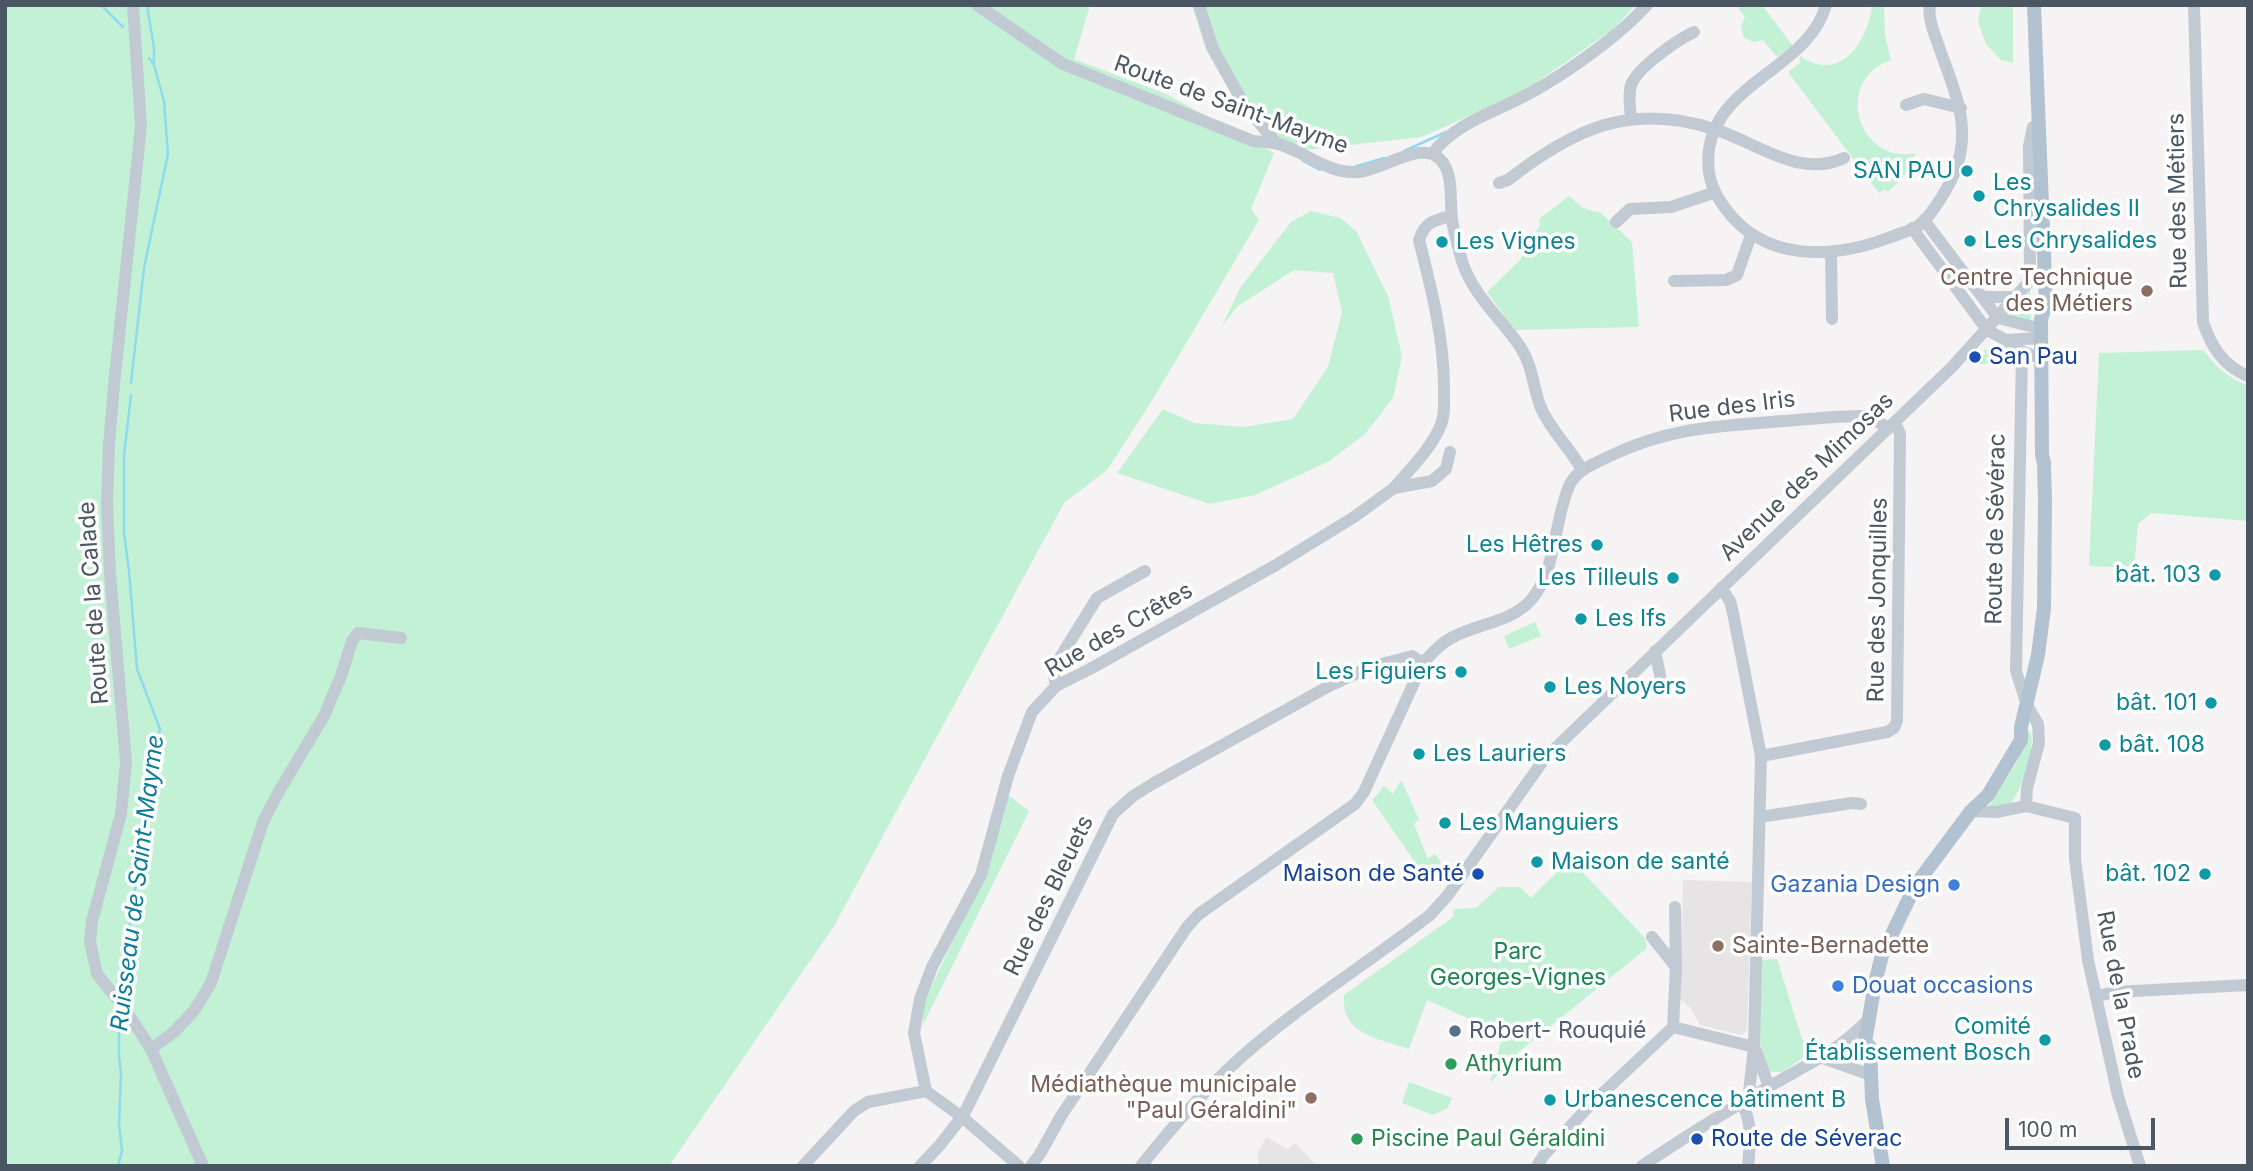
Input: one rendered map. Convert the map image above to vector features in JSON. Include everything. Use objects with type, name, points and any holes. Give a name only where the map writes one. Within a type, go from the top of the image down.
[{"type":"main road","name":"Route de Sévérac","points":[[2032,5],[2037,309],[2042,328]]},
{"type":"main road","name":"Route de Sévérac","points":[[1883,1166],[1872,1099],[1870,1049],[1865,1042],[1882,955],[1915,886],[1971,811],[1988,795],[2021,740],[2021,727],[2038,654],[2042,618],[2036,607],[2039,462],[2042,455],[2042,328],[2046,305],[2032,5]]},
{"type":"street","name":"Route de la Calade","points":[[133,5],[141,126],[114,386],[107,504],[110,574],[126,762],[121,814],[92,921],[90,942],[97,974],[152,1049],[203,1166]]},
{"type":"street","name":"Route de Saint-Mayme","points":[[977,5],[1063,64],[1253,141],[1277,144],[1323,166],[1354,172],[1370,171],[1420,152],[1432,154]]},
{"type":"street","points":[[1199,5],[1213,49],[1245,106],[1277,144]]},
{"type":"street","points":[[1031,1166],[1061,1116],[1187,927],[1199,914],[1355,804],[1364,792],[1423,663],[1436,648],[1454,636],[1506,618],[1527,604],[1538,592],[1548,566],[1570,485],[1582,471],[1542,411],[1531,366],[1521,348],[1492,313],[1467,275],[1451,216],[1448,175],[1440,159],[1432,154],[1454,131],[1532,92],[1600,47],[1647,5]]},
{"type":"street","points":[[1826,5],[1822,19],[1811,37],[1725,111],[1714,129],[1710,149],[1708,173],[1713,193],[1733,219],[1751,235],[1774,247],[1804,252],[1830,252],[1879,241],[1912,229],[1924,220],[1946,190],[1956,167],[1961,145],[1961,108],[1932,25],[1930,5]]},
{"type":"street","name":"Rue des Métiers","points":[[2194,5],[2203,322],[2209,342],[2221,358],[2236,371],[2248,376]]},
{"type":"street","points":[[1631,118],[1630,91],[1639,72],[1681,38],[1694,32]]},
{"type":"street","points":[[1906,104],[1924,99],[1961,108]]},
{"type":"street","points":[[1499,183],[1508,180],[1560,143],[1597,126],[1631,118],[1671,120],[1714,129],[1789,162],[1832,164],[1844,158]]},
{"type":"street","name":"Avenue des Mimosas","points":[[1141,1166],[1183,1115],[1245,1054],[1430,915],[1448,895],[1545,758],[1890,426],[1998,318],[2027,284],[2030,267],[2028,159],[2032,127]]},
{"type":"street","points":[[1616,222],[1630,209],[1671,207],[1713,193]]},
{"type":"street","name":"Rue des Crêtes","points":[[926,1091],[914,1033],[920,999],[932,967],[981,876],[1008,776],[1032,712],[1056,686],[1276,565],[1354,517],[1394,488],[1417,461],[1441,426],[1444,416],[1444,369],[1436,312],[1419,240],[1431,220],[1451,216]]},
{"type":"street","points":[[1924,220],[1998,318],[2042,328]]},
{"type":"street","points":[[1912,229],[1987,330],[2022,351],[2042,359]]},
{"type":"street","points":[[1674,281],[1726,280],[1737,275],[1751,235]]},
{"type":"street","points":[[1830,252],[1832,319]]},
{"type":"street","points":[[1983,297],[2015,297]]},
{"type":"street","points":[[2006,340],[2042,328]]},
{"type":"street","name":"Route de Sévérac","points":[[2022,351],[2016,671],[2027,705]]},
{"type":"street","name":"Rue des Iris","points":[[1582,471],[1624,449],[1668,433],[1704,426],[1859,416],[1870,416],[1884,426],[1890,426]]},
{"type":"street","name":"Rue des Jonquilles","points":[[1761,756],[1887,732],[1894,728],[1897,721],[1901,444],[1897,427],[1890,426]]},
{"type":"street","name":"Rue des Crêtes","points":[[1394,488],[1432,481],[1446,469],[1450,452]]},
{"type":"street","points":[[1056,686],[1053,669],[1097,598],[1145,571]]},
{"type":"street","points":[[1721,588],[1730,601],[1733,613],[1761,756],[1754,1047],[1745,1102],[1751,1138],[1748,1166]]},
{"type":"street","points":[[152,1049],[174,1032],[194,1011],[211,983],[263,822],[324,716],[352,641],[358,633],[365,632],[401,638]]},
{"type":"street","points":[[1655,652],[1662,689]]},
{"type":"street","name":"Rue des Bleuets","points":[[920,1166],[962,1117],[1113,814],[1133,796],[1154,783],[1331,685],[1373,666],[1412,656],[1423,663]]},
{"type":"street","points":[[1397,660],[1418,676]]},
{"type":"street","points":[[1971,811],[1996,812],[2026,806],[2027,788],[2039,743],[2038,724],[2027,705]]},
{"type":"street","points":[[1760,817],[1852,803],[1861,804]]},
{"type":"street","name":"Rue de la Prade","points":[[2026,806],[2075,818],[2075,859],[2088,960],[2124,1119],[2140,1166]]},
{"type":"street","points":[[1537,1166],[1589,1106],[1673,1027],[1675,906]]},
{"type":"street","points":[[1652,937],[1676,967]]},
{"type":"street","points":[[2097,996],[2115,992],[2248,985]]},
{"type":"street","points":[[1642,1166],[1769,1087],[1823,1058],[1849,1039],[1868,1020]]},
{"type":"street","points":[[1673,1027],[1754,1047]]},
{"type":"street","points":[[1849,1039],[1870,1049]]},
{"type":"street","points":[[1754,1047],[1769,1087]]},
{"type":"street","points":[[1823,1058],[1871,1074]]},
{"type":"street","points":[[803,1166],[854,1111],[869,1102],[926,1091],[962,1117],[1019,1166]]},
{"type":"shaded area","name":"Sainte-Bernadette","points":[[1683,880],[1752,882],[1747,1030],[1741,1035],[1700,1025],[1691,1008],[1680,999]]},
{"type":"shaded area","points":[[1266,1137],[1288,1149],[1295,1143],[1317,1166],[1257,1166],[1257,1155]]},
{"type":"green space","points":[[5,5],[1090,5],[1074,59],[1166,94],[1274,153],[1251,209],[1259,220],[1156,394],[1108,469],[1064,503],[834,926],[669,1166],[5,1166]]},
{"type":"green space","points":[[1192,5],[1636,5],[1612,30],[1524,91],[1422,137],[1287,152],[1206,50]]},
{"type":"green space","points":[[1736,5],[1762,5],[1793,46],[1777,57],[1763,40],[1754,42],[1744,38],[1741,26],[1745,17]]},
{"type":"green space","points":[[1872,5],[1884,5],[1885,35],[1891,60],[1873,71],[1862,85],[1858,102],[1860,119],[1868,135],[1880,147],[1896,154],[1916,153],[1897,184],[1888,192],[1886,189],[1879,193],[1788,72],[1800,63],[1800,56],[1814,63],[1828,65],[1849,55],[1865,33]]},
{"type":"green space","points":[[1981,5],[2013,5],[2013,63],[2001,60],[1986,44],[1978,22]]},
{"type":"green space","points":[[1569,196],[1583,208],[1601,213],[1632,242],[1639,327],[1515,330],[1487,292],[1521,259],[1524,248],[1540,226],[1539,219]]},
{"type":"green space","points":[[1311,211],[1340,218],[1356,231],[1388,296],[1402,356],[1393,398],[1365,434],[1328,462],[1255,495],[1210,504],[1117,473],[1163,409],[1194,423],[1244,427],[1293,419],[1328,367],[1342,312],[1333,273],[1294,270],[1238,306],[1222,326],[1240,288],[1291,222]]},
{"type":"green space","points":[[2030,289],[2031,320],[2005,315]]},
{"type":"green space","points":[[1983,350],[2009,350],[2012,364],[1970,364],[1967,361],[1986,354]]},
{"type":"green space","points":[[2204,351],[2229,376],[2248,385],[2248,521],[2151,513],[2138,524],[2134,568],[2089,566],[2099,353]]},
{"type":"green space","points":[[1535,622],[1541,636],[1509,649],[1504,636]]},
{"type":"green space","points":[[2028,731],[2031,733],[2031,751],[2019,790],[2010,805],[1987,809],[2017,762]]},
{"type":"green space","points":[[1401,780],[1419,819],[1414,824],[1428,859],[1435,854],[1441,862],[1433,874],[1436,879],[1430,884],[1372,800],[1384,786],[1393,794]]},
{"type":"green space","points":[[1008,795],[1029,811],[923,1025],[924,1002],[972,901]]},
{"type":"green space","name":"Parc Georges-Vignes","points":[[1570,859],[1645,938],[1647,948],[1519,1052],[1490,1083],[1503,1034],[1427,1000],[1409,1049],[1374,1038],[1355,1027],[1345,1008],[1344,995],[1453,917],[1454,909],[1476,908],[1499,887],[1520,887],[1531,898]]},
{"type":"green space","points":[[1777,959],[1802,1039],[1816,1048],[1783,1072],[1771,1072],[1765,1063],[1759,1035],[1761,960]]},
{"type":"green space","points":[[1409,1082],[1452,1098],[1448,1108],[1433,1115],[1402,1103]]},
{"type":"waterway","name":"Ruisseau de Saint-Mayme","points":[[101,5],[123,27]]},
{"type":"waterway","points":[[147,5],[154,65]]},
{"type":"waterway","name":"Ruisseau de Saint-Mayme","points":[[131,383],[144,268],[168,154],[164,101],[154,65],[149,58]]},
{"type":"waterway","points":[[1404,151],[1446,132]]},
{"type":"waterway","points":[[1354,167],[1384,158]]},
{"type":"waterway","points":[[1303,161],[1320,170]]},
{"type":"waterway","name":"Ruisseau de Saint-Mayme","points":[[121,996],[160,729],[137,669],[124,533],[124,455],[131,395]]},
{"type":"waterway","name":"Ruisseau de Saint-Mayme","points":[[118,1166],[122,1151],[119,1123],[119,1009]]},
{"type":"place","name":"SAN PAU","points":[[1967,171]]},
{"type":"place","name":"Les Chrysalides II","points":[[1979,196]]},
{"type":"place","name":"Les Chrysalides","points":[[1970,241]]},
{"type":"place","name":"Les Vignes","points":[[1442,242]]},
{"type":"place","name":"Centre Technique des Métiers","points":[[2147,291]]},
{"type":"place","name":"San Pau","points":[[1975,357]]},
{"type":"place","name":"Les Hêtres","points":[[1597,545]]},
{"type":"place","name":"bât. 103","points":[[2215,575]]},
{"type":"place","name":"Les Tilleuls","points":[[1673,578]]},
{"type":"place","name":"Les Ifs","points":[[1581,619]]},
{"type":"place","name":"Les Figuiers","points":[[1461,672]]},
{"type":"place","name":"Les Noyers","points":[[1550,687]]},
{"type":"place","name":"bât. 101","points":[[2211,703]]},
{"type":"place","name":"bât. 108","points":[[2105,745]]},
{"type":"place","name":"Les Lauriers","points":[[1419,754]]},
{"type":"place","name":"Les Manguiers","points":[[1445,823]]},
{"type":"place","name":"Maison de santé","points":[[1537,862]]},
{"type":"place","name":"Maison de Santé","points":[[1478,874]]},
{"type":"place","name":"bât. 102","points":[[2205,874]]},
{"type":"place","name":"Gazania Design","points":[[1954,885]]},
{"type":"place","name":"Sainte-Bernadette","points":[[1718,946]]},
{"type":"place","name":"Douat occasions","points":[[1838,986]]},
{"type":"place","name":"Robert- Rouquié","points":[[1455,1031]]},
{"type":"place","name":"Comité Établissement Bosch","points":[[2045,1040]]},
{"type":"place","name":"Athyrium","points":[[1451,1064]]},
{"type":"place","name":"Médiathèque municipale \"Paul Géraldini\"","points":[[1311,1098]]},
{"type":"place","name":"Urbanescence bâtiment B","points":[[1550,1100]]},
{"type":"place","name":"Piscine Paul Géraldini","points":[[1357,1139]]},
{"type":"place","name":"Route de Séverac","points":[[1697,1139]]}]
